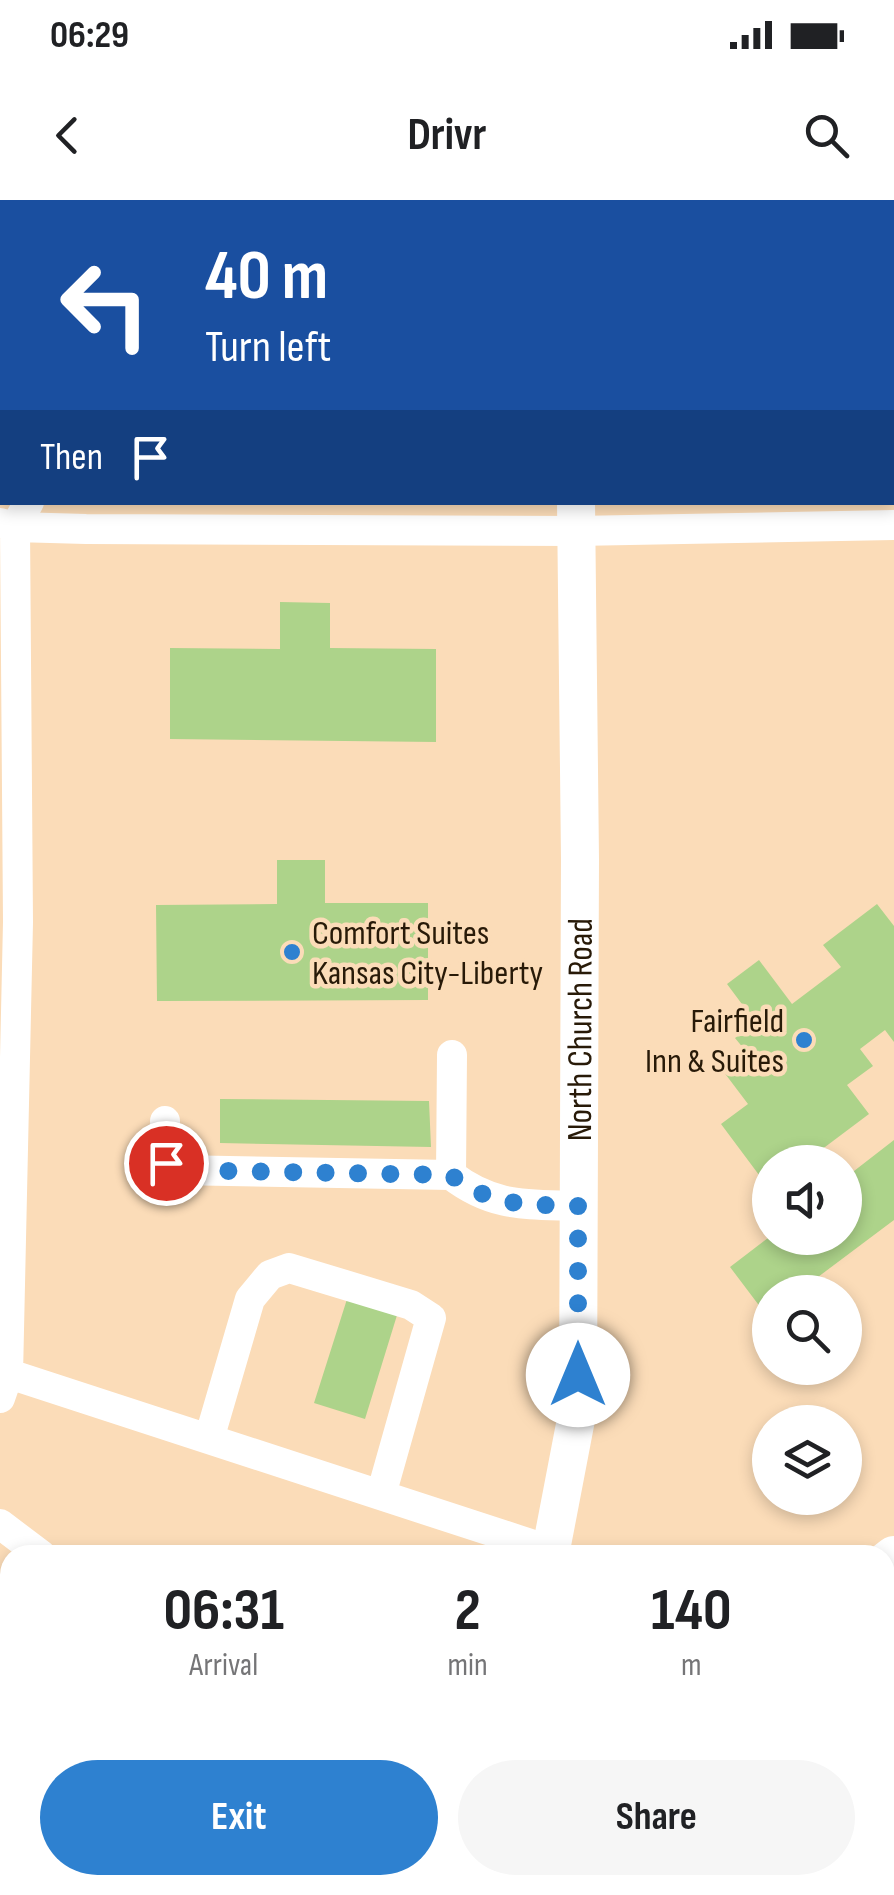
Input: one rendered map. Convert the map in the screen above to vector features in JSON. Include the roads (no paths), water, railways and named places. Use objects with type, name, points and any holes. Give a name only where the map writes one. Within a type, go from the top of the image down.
[{"type":"main road","name":"North Church Road","points":[[552,1545],[578,1408],[580,860],[576,517]]},
{"type":"street","points":[[528,1545],[209,1439],[3,1381],[18,903],[15,517],[576,517],[894,524]]},
{"type":"street","points":[[0,965],[16,995]]},
{"type":"street","points":[[451,1175],[452,1056]]},
{"type":"street","points":[[166,1121],[166,1163],[175,1170],[451,1175],[489,1198],[578,1206]]},
{"type":"street","points":[[209,1439],[250,1299],[270,1275],[289,1268],[411,1305],[431,1318],[381,1495]]},
{"type":"street","points":[[0,1524],[27,1545]]},
{"type":"place","name":"Comfort Suites Kansas City-Liberty","points":[[292,952]]},
{"type":"place","name":"Fairfield Inn & Suites","points":[[804,1040]]}]
